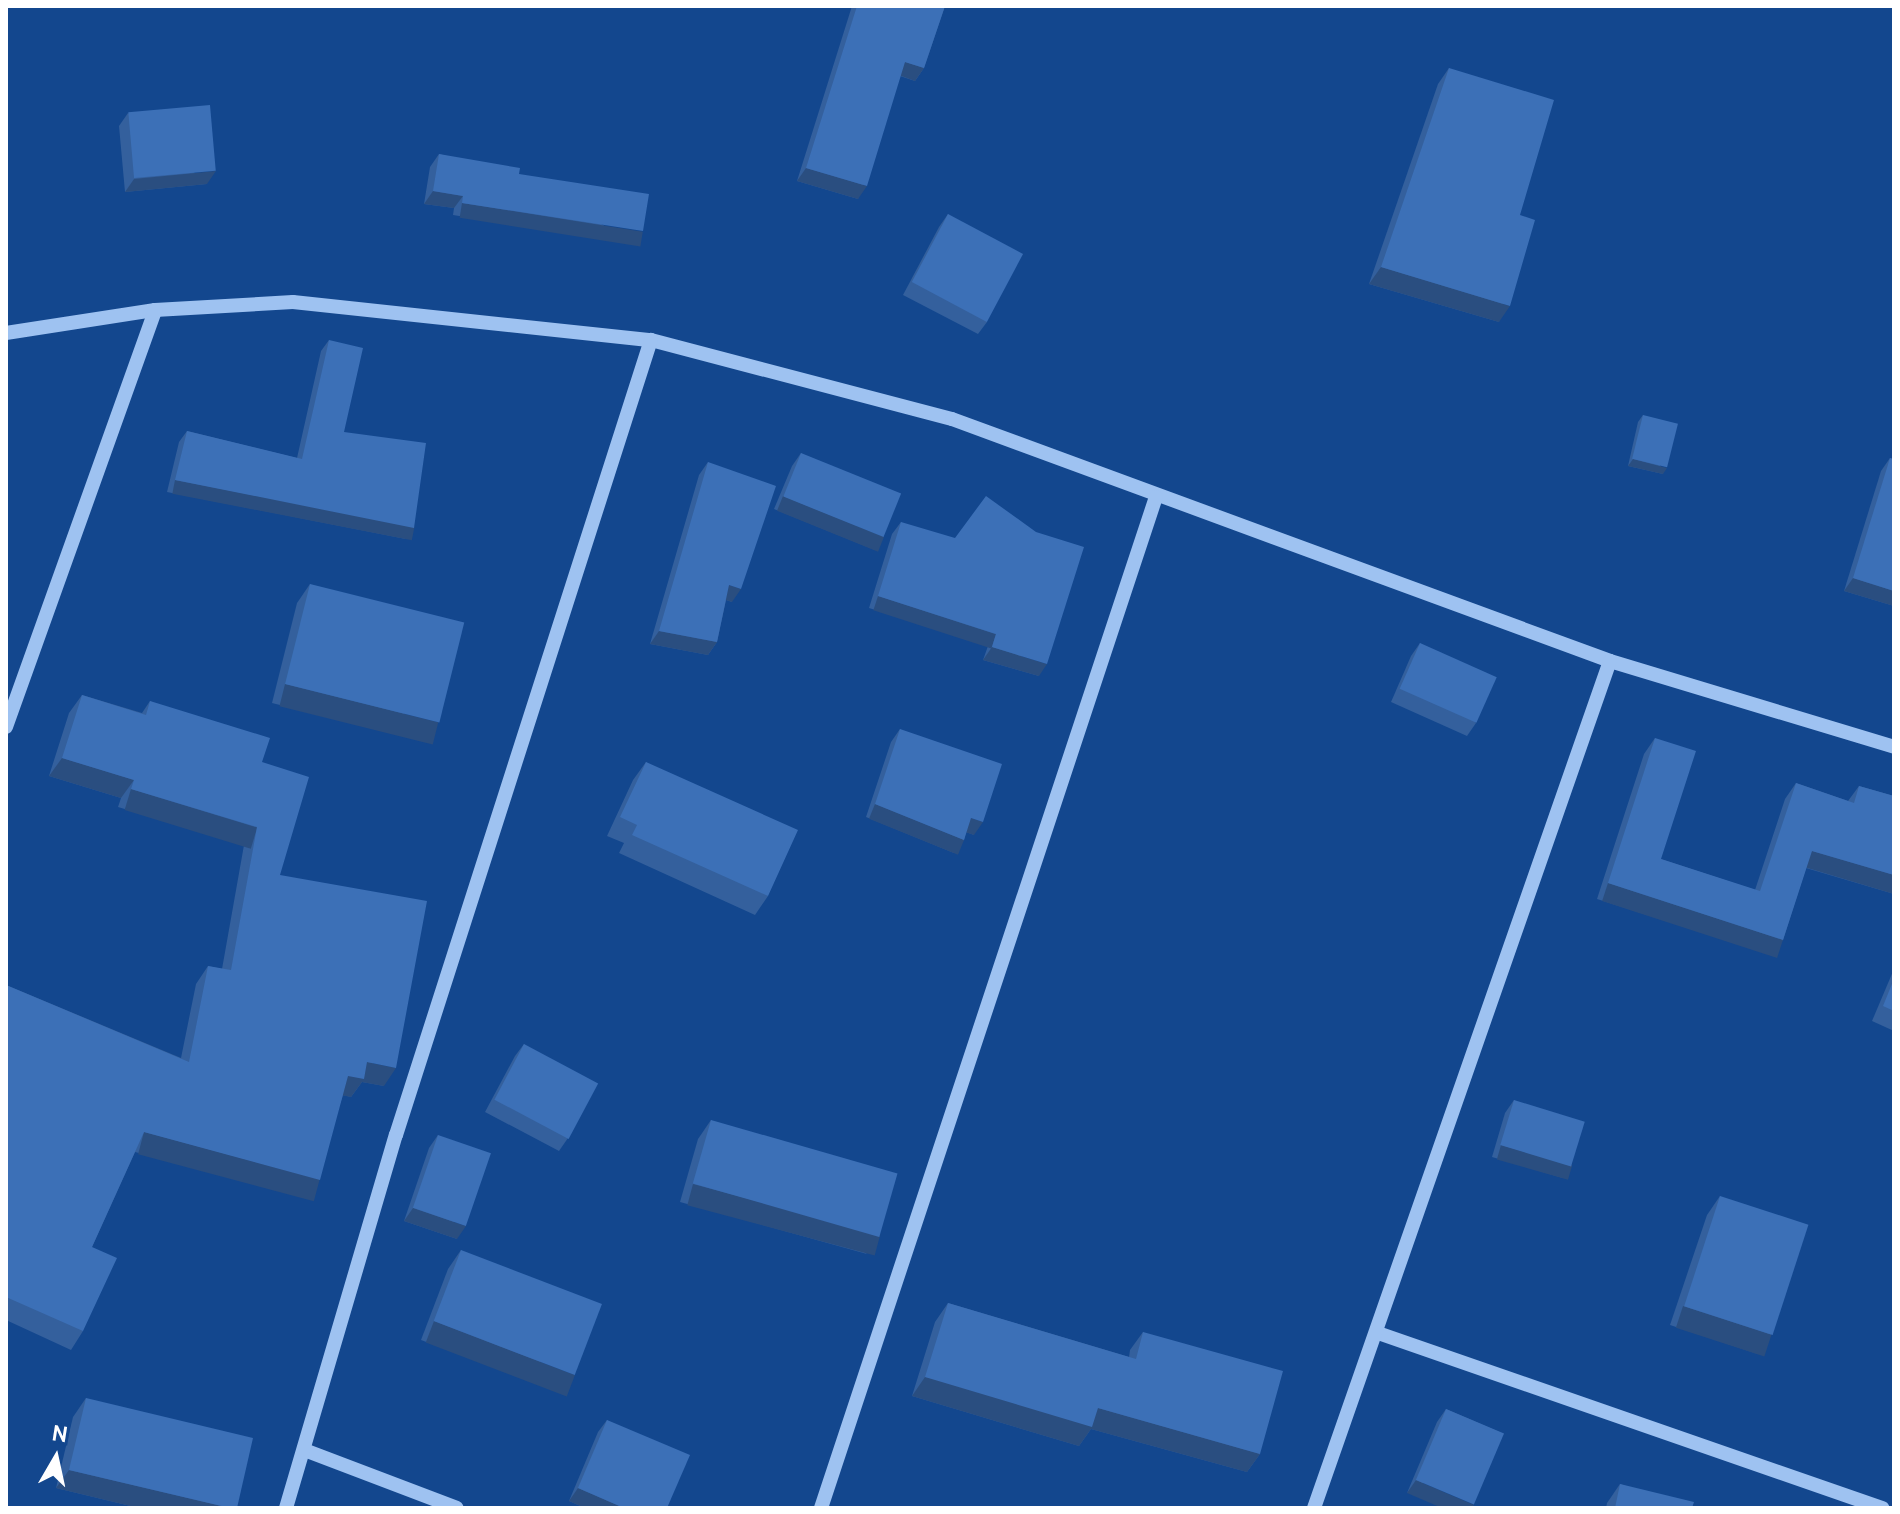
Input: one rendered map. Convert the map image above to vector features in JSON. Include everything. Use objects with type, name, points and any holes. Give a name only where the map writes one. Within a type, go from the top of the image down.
[{"type":"street","points":[[6,333],[155,310],[293,302],[651,340],[952,419],[1156,497],[1610,661],[1894,747]]},
{"type":"street","points":[[6,727],[155,310]]},
{"type":"street","points":[[286,1508],[307,1451],[396,1135],[651,340]]},
{"type":"street","points":[[821,1508],[1156,497]]},
{"type":"street","points":[[1314,1508],[1378,1333],[1610,661]]},
{"type":"street","points":[[1378,1333],[1882,1508]]},
{"type":"street","points":[[307,1451],[457,1508]]},
{"type":"building","points":[[857,6],[945,6],[924,68],[905,62],[867,186],[806,168]]},
{"type":"building","points":[[1449,68],[1554,100],[1520,215],[1535,220],[1510,306],[1381,267]]},
{"type":"building","points":[[210,105],[216,171],[134,178],[128,112]]},
{"type":"building","points":[[439,154],[520,168],[519,174],[649,194],[643,231],[462,203],[463,196],[433,191]]},
{"type":"building","points":[[948,214],[1023,254],[987,322],[912,282]]},
{"type":"building","points":[[329,340],[363,348],[344,432],[426,443],[414,528],[175,480],[187,431],[302,459]]},
{"type":"building","points":[[1643,415],[1678,424],[1667,467],[1632,459]]},
{"type":"building","points":[[801,453],[901,493],[884,537],[783,497]]},
{"type":"building","points":[[1890,458],[1894,459],[1894,591],[1853,578]]},
{"type":"building","points":[[708,462],[776,486],[741,589],[729,585],[717,642],[659,631]]},
{"type":"building","points":[[986,496],[1036,532],[1084,547],[1047,664],[992,647],[996,634],[878,596],[901,522],[955,538]]},
{"type":"building","points":[[310,584],[464,622],[439,722],[285,684]]},
{"type":"building","points":[[1420,643],[1497,677],[1476,723],[1400,689]]},
{"type":"building","points":[[82,695],[146,715],[150,701],[270,738],[262,762],[309,777],[280,875],[427,901],[396,1068],[367,1062],[364,1079],[348,1076],[320,1180],[144,1132],[92,1247],[117,1258],[83,1331],[6,1297],[6,985],[189,1062],[208,966],[231,970],[257,827],[131,789],[134,780],[62,758]]},
{"type":"building","points":[[900,729],[1002,764],[983,822],[971,818],[964,840],[875,804]]},
{"type":"building","points":[[1655,738],[1696,751],[1661,859],[1760,891],[1796,783],[1854,803],[1859,786],[1894,796],[1894,875],[1812,851],[1783,940],[1608,883]]},
{"type":"building","points":[[646,762],[798,830],[768,896],[632,835],[637,825],[620,817]]},
{"type":"building","points":[[1894,979],[1894,1011],[1883,1006]]},
{"type":"building","points":[[524,1044],[598,1083],[569,1139],[494,1100]]},
{"type":"building","points":[[1514,1100],[1585,1122],[1571,1167],[1500,1145]]},
{"type":"building","points":[[711,1120],[897,1173],[879,1237],[693,1183]]},
{"type":"building","points":[[438,1135],[491,1153],[466,1226],[413,1208]]},
{"type":"building","points":[[1720,1196],[1808,1225],[1773,1335],[1684,1306]]},
{"type":"building","points":[[461,1250],[602,1304],[575,1375],[434,1321]]},
{"type":"building","points":[[948,1303],[1136,1359],[1143,1332],[1283,1371],[1260,1454],[1098,1408],[1092,1427],[925,1377]]},
{"type":"building","points":[[86,1398],[253,1438],[237,1508],[69,1470]]},
{"type":"building","points":[[1446,1409],[1504,1434],[1474,1504],[1416,1480]]},
{"type":"building","points":[[607,1420],[690,1455],[667,1508],[624,1508],[578,1488]]},
{"type":"building","points":[[1620,1484],[1694,1502],[1692,1508],[1615,1508]]}]
